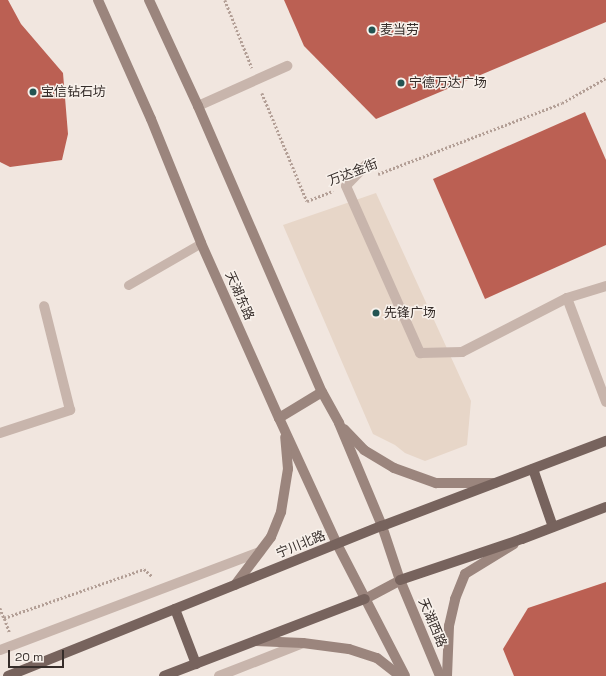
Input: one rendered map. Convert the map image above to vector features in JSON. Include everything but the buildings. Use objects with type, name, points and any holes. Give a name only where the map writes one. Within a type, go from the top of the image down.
[{"type":"main road","name":"天湖东路","points":[[98,0],[151,119],[201,243],[279,418],[337,544],[365,599]]},
{"type":"main road","points":[[149,0],[198,106],[322,392],[339,423],[382,526],[400,580]]},
{"type":"main road","points":[[279,418],[322,392]]},
{"type":"main road","points":[[339,423],[364,450],[394,468],[436,483],[497,483]]},
{"type":"main road","points":[[236,585],[271,537],[281,512],[288,469],[284,429]]},
{"type":"main road","name":"宁川北路","points":[[8,676],[382,526],[606,441]]},
{"type":"main road","points":[[533,469],[553,527]]},
{"type":"main road","points":[[164,676],[365,599],[400,580],[605,509]]},
{"type":"main road","points":[[447,676],[449,626],[455,599],[465,574],[522,539]]},
{"type":"main road","name":"天湖西路","points":[[400,580],[440,676]]},
{"type":"main road","points":[[365,599],[405,676]]},
{"type":"main road","points":[[175,609],[196,664]]},
{"type":"main road","points":[[256,641],[303,643],[349,649],[377,658],[400,676]]},
{"type":"street","points":[[198,106],[287,66]]},
{"type":"street","points":[[367,164],[346,186],[420,353],[462,352],[567,298],[606,286]]},
{"type":"street","points":[[567,298],[606,402]]},
{"type":"street","points":[[0,433],[70,410],[44,306]]},
{"type":"street","points":[[0,650],[260,552]]},
{"type":"street","points":[[219,676],[303,643]]},
{"type":"lane","points":[[128,285],[201,243]]},
{"type":"path","name":"万达金街","points":[[225,0],[307,201],[346,186]]},
{"type":"path","name":"万达金街","points":[[376,175],[562,103],[606,78]]},
{"type":"path","points":[[4,618],[144,569],[166,588]]},
{"type":"path","points":[[0,608],[13,645]]},
{"type":"shaded area","name":"先锋广场","points":[[376,193],[471,401],[467,445],[425,461],[405,453],[395,445],[373,434],[283,225]]},
{"type":"place","name":"麦当劳","points":[[372,30]]},
{"type":"place","name":"宁德万达广场","points":[[401,83]]},
{"type":"place","name":"宝信钻石坊","points":[[33,92]]},
{"type":"place","name":"先锋广场","points":[[376,313]]}]
